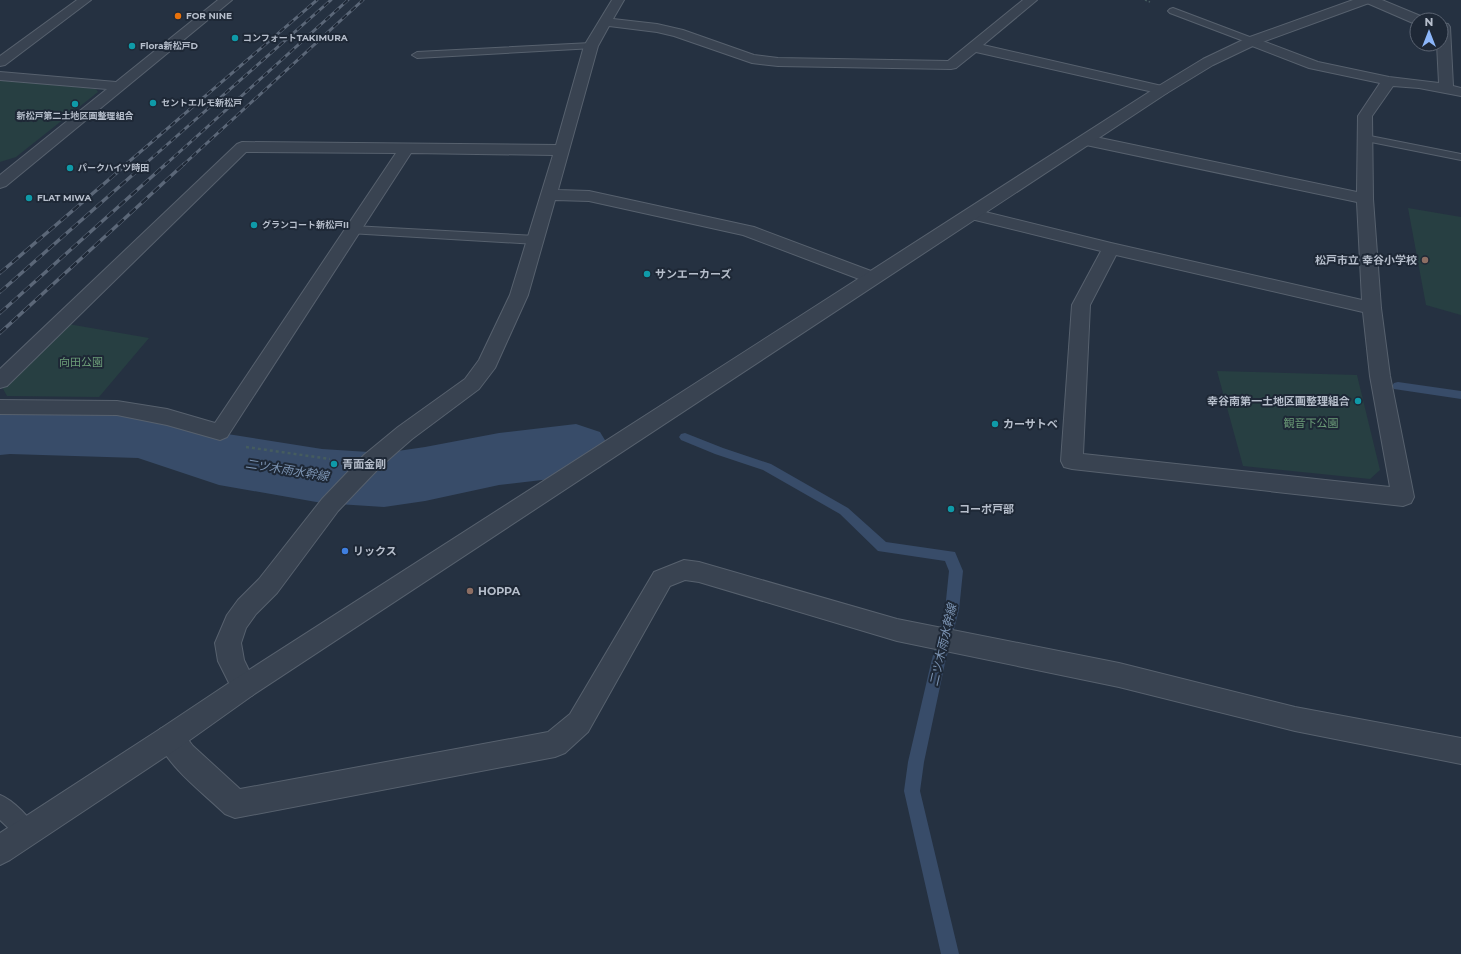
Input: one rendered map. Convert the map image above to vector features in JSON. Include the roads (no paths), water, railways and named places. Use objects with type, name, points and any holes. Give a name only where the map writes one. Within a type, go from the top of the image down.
[{"type":"street","points":[[0,62],[85,0]]},
{"type":"street","points":[[0,183],[226,0]]},
{"type":"street","points":[[244,687],[231,661],[228,643],[236,623],[247,607],[268,586],[330,505],[372,461],[405,433],[472,384],[488,363],[519,294],[536,240],[591,46],[618,0]]},
{"type":"street","points":[[606,22],[657,28],[678,33],[752,59],[778,62],[951,65],[1031,0]]},
{"type":"street","points":[[0,850],[170,738],[244,687],[1162,90],[1208,62],[1252,41],[1365,0]]},
{"type":"street","points":[[1371,0],[1409,16]]},
{"type":"street","points":[[1252,41],[1314,65],[1389,81],[1446,88],[1461,92]]},
{"type":"street","points":[[972,47],[1162,90]]},
{"type":"street","points":[[1446,52],[1446,88]]},
{"type":"street","points":[[0,76],[118,86]]},
{"type":"street","points":[[1111,248],[1081,305],[1072,461],[1403,497],[1380,376],[1372,308],[1365,199],[1365,116],[1389,81]]},
{"type":"street","points":[[1086,140],[1365,199]]},
{"type":"street","points":[[0,381],[242,147],[562,150]]},
{"type":"street","points":[[0,407],[117,408],[167,417],[220,432],[407,148]]},
{"type":"street","points":[[0,168],[16,170]]},
{"type":"street","points":[[549,195],[589,196],[748,231],[873,278]]},
{"type":"street","points":[[973,214],[1111,248],[1372,308]]},
{"type":"street","points":[[170,738],[183,754],[236,804],[556,744],[579,723],[662,579],[684,570],[699,572],[897,630],[1119,675],[1295,719],[1461,751]]},
{"type":"lane","points":[[1173,11],[1252,41]]},
{"type":"lane","points":[[417,55],[591,46]]},
{"type":"lane","points":[[1365,138],[1461,158]]},
{"type":"lane","points":[[353,230],[536,240]]},
{"type":"lane","points":[[0,805],[27,832]]},
{"type":"waterway","points":[[1398,386],[1461,395]]},
{"type":"waterway","name":"二ツ木雨水幹線","points":[[0,430],[10,429],[142,433],[219,459],[322,476],[384,480],[425,474],[499,459],[576,450]]},
{"type":"waterway","name":"二ツ木雨水幹線","points":[[685,437],[719,451],[767,467],[844,511],[883,547],[950,556],[956,571],[952,610],[938,663],[916,762],[912,791],[950,954]]},
{"type":"railway","points":[[125,165],[317,0]]},
{"type":"railway","points":[[144,165],[331,0]]},
{"type":"railway","points":[[165,165],[348,0]]},
{"type":"railway","points":[[183,165],[363,0]]},
{"type":"railway","points":[[0,273],[127,164]]},
{"type":"railway","points":[[0,292],[145,164]]},
{"type":"railway","points":[[0,313],[166,164]]},
{"type":"railway","points":[[0,333],[184,164]]},
{"type":"place","name":"FOR NINE","points":[[178,16]]},
{"type":"place","name":"コンフォートTAKIMURA","points":[[235,38]]},
{"type":"place","name":"Flora新松戸D","points":[[132,46]]},
{"type":"place","name":"セントエルモ新松戸","points":[[153,103]]},
{"type":"place","name":"新松戸第二土地区画整理組合","points":[[75,104]]},
{"type":"place","name":"パークハイツ時田","points":[[70,168]]},
{"type":"place","name":"FLAT MIWA","points":[[29,198]]},
{"type":"place","name":"グランコート新松戸II","points":[[254,225]]},
{"type":"place","name":"松戸市立 幸谷小学校","points":[[1425,260]]},
{"type":"place","name":"サンエーカーズ","points":[[647,274]]},
{"type":"place","name":"幸谷南第一土地区画整理組合","points":[[1358,401]]},
{"type":"place","name":"カーサトベ","points":[[995,424]]},
{"type":"place","name":"青面金剛","points":[[334,464]]},
{"type":"place","name":"コーポ戸部","points":[[951,509]]},
{"type":"place","name":"リックス","points":[[345,551]]},
{"type":"place","name":"HOPPA","points":[[470,591]]},
{"type":"park label","name":"向田公園","points":[[81,362]]},
{"type":"park label","name":"観音下公園","points":[[1311,423]]}]
